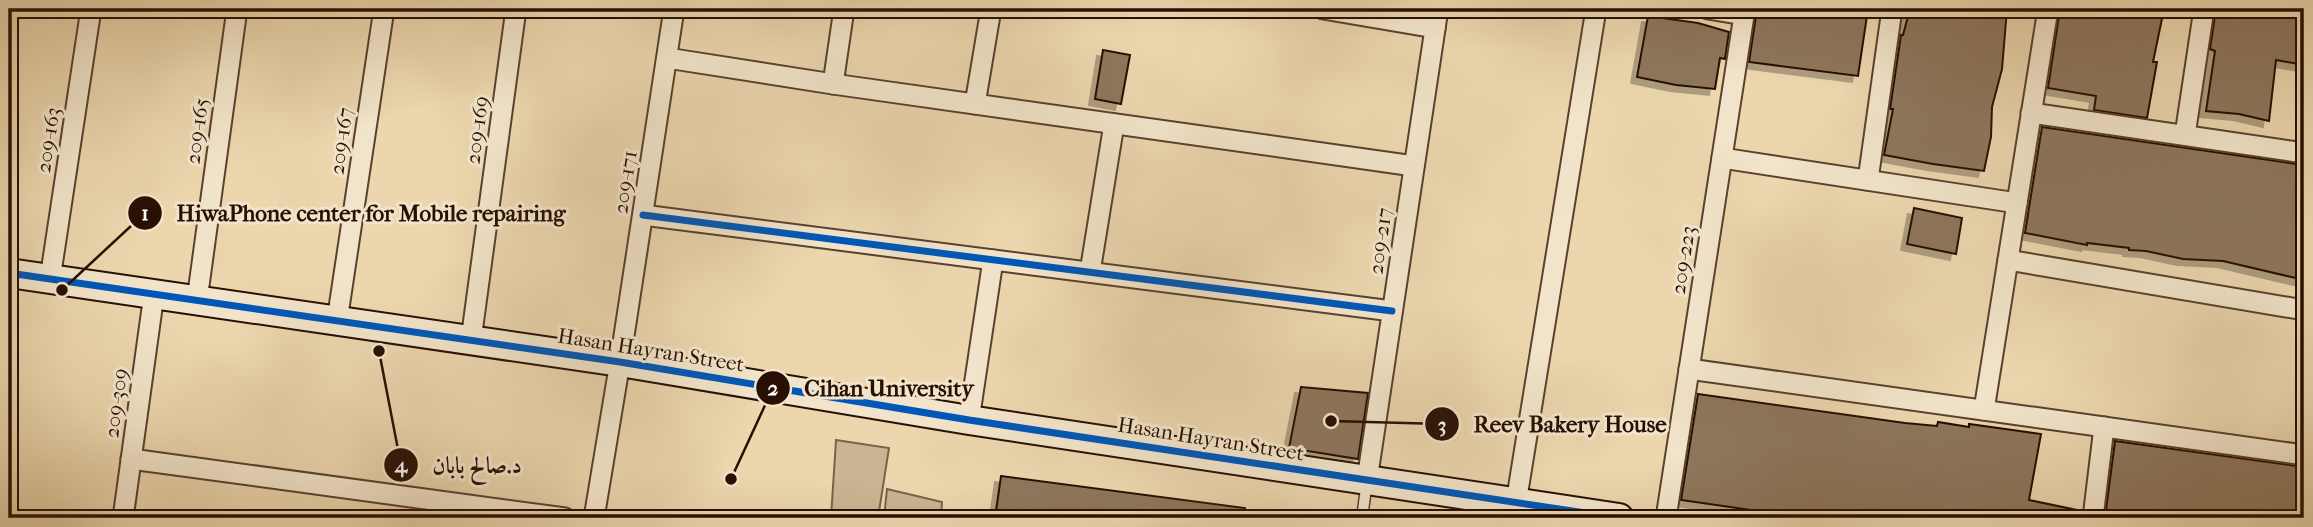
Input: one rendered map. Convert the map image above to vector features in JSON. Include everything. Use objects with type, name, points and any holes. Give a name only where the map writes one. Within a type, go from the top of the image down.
[{"type":"street","name":"209-163","points":[[50,279],[91,9]]},
{"type":"street","name":"209-165","points":[[197,300],[237,9]]},
{"type":"street","name":"209-167","points":[[337,321],[384,9]]},
{"type":"street","name":"209-169","points":[[471,341],[516,9]]},
{"type":"street","name":"209-171","points":[[594,518],[674,9]]},
{"type":"street","points":[[833,84],[844,9]]},
{"type":"street","points":[[975,104],[991,9]]},
{"type":"street","points":[[1323,9],[1436,18]]},
{"type":"street","points":[[1516,503],[1596,9]]},
{"type":"street","points":[[1708,9],[1744,12]]},
{"type":"street","points":[[1868,180],[1892,9]]},
{"type":"street","points":[[1984,410],[2048,9]]},
{"type":"street","points":[[2185,135],[2204,9]]},
{"type":"street","name":"209-223","points":[[1667,518],[1744,12]]},
{"type":"street","name":"209-217","points":[[1367,480],[1436,18]]},
{"type":"street","points":[[667,58],[1414,166]]},
{"type":"street","points":[[2031,113],[2304,153]]},
{"type":"street","points":[[1090,272],[1114,124]]},
{"type":"street","points":[[1722,158],[2017,203]]},
{"type":"street","points":[[643,215],[1392,310]]},
{"type":"street","points":[[969,420],[993,260]]},
{"type":"street","points":[[2008,260],[2304,310]]},
{"type":"street","name":"Hasan Hayran Street","points":[[9,273],[620,362],[969,420],[1619,518]]},
{"type":"street","points":[[9,273],[9,278]]},
{"type":"street","name":"209-309","points":[[123,518],[154,294]]},
{"type":"street","points":[[1689,369],[2304,455]]},
{"type":"street","points":[[2093,518],[2104,427]]},
{"type":"street","points":[[131,459],[565,518]]},
{"type":"lane","points":[[1362,518],[1367,480]]},
{"type":"shaded area","points":[[836,440],[889,448],[878,518],[831,518]]},
{"type":"shaded area","points":[[887,489],[942,502],[941,518],[884,518]]},
{"type":"building","points":[[1757,9],[1868,9],[1858,76],[1749,62]]},
{"type":"building","points":[[1910,9],[2007,9],[2002,69],[1992,107],[1991,137],[1984,171],[1884,155],[1893,109],[1890,109],[1901,35]]},
{"type":"building","points":[[2060,9],[2164,9],[2153,62],[2157,62],[2147,118],[2094,110],[2096,96],[2048,88]]},
{"type":"building","points":[[2216,9],[2304,11],[2304,65],[2276,60],[2269,121],[2239,114],[2206,111],[2215,51],[2210,49]]},
{"type":"building","points":[[1648,16],[1698,23],[1729,32],[1725,59],[1720,58],[1715,89],[1637,77]]},
{"type":"building","points":[[1103,50],[1130,55],[1121,104],[1095,99]]},
{"type":"building","points":[[2042,127],[2304,165],[2304,280],[2223,261],[2183,259],[2025,233]]},
{"type":"building","points":[[1914,208],[1962,218],[1956,254],[1907,244]]},
{"type":"building","points":[[1301,387],[1368,393],[1358,459],[1289,448]]},
{"type":"building","points":[[1698,394],[1905,423],[1937,426],[1938,422],[1969,427],[1969,424],[2041,434],[2029,500],[2082,511],[2081,518],[1807,518],[1681,500]]},
{"type":"building","points":[[2115,441],[2304,467],[2304,518],[2105,518]]},
{"type":"building","points":[[1001,476],[1245,508],[1244,518],[995,518]]},
{"type":"cycle path","points":[[643,215],[1392,311]]},
{"type":"cycle path","points":[[9,273],[620,362],[969,420],[1619,518]]},
{"type":"place","name":"HiwaPhone center for Mobile repairing","points":[[62,290]]},
{"type":"place","name":"د.صالح بابان","points":[[379,351]]},
{"type":"place","name":"Reev Bakery House","points":[[1331,421]]},
{"type":"place","name":"Cihan University","points":[[731,479]]}]
